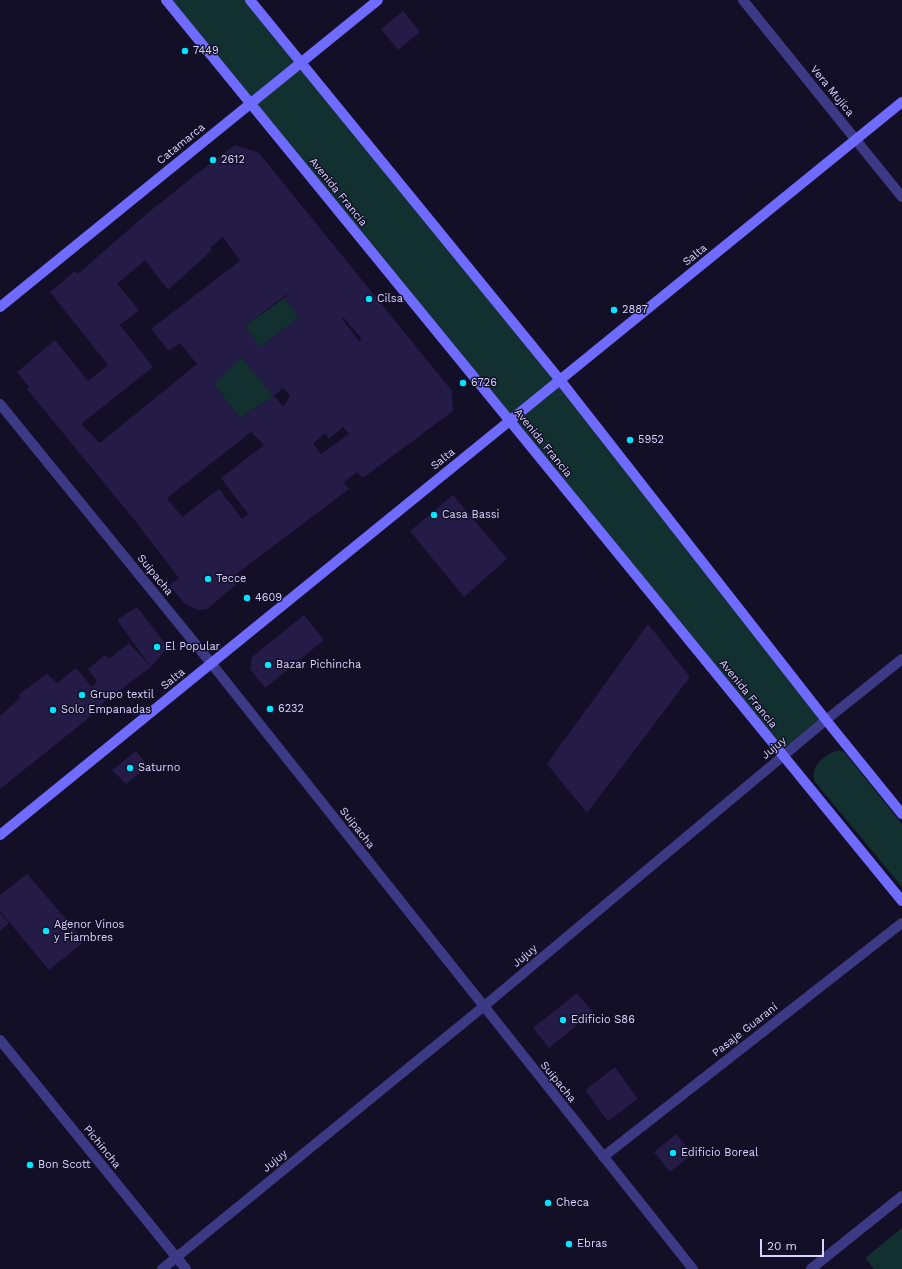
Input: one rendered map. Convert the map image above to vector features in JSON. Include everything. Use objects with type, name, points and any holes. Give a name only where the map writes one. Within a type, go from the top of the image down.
[{"type":"street","name":"Avenida Francia","points":[[166,0],[902,901]]},
{"type":"street","points":[[250,0],[560,380],[826,720],[902,814]]},
{"type":"street","name":"Catamarca","points":[[0,307],[378,0]]},
{"type":"street","name":"Vera Mujíca","points":[[742,0],[902,197]]},
{"type":"street","name":"Salta","points":[[0,835],[902,102]]},
{"type":"street","name":"Suipacha","points":[[0,404],[211,663],[483,1007],[693,1269]]},
{"type":"street","name":"Jujuy","points":[[162,1269],[483,1007],[826,720],[902,659]]},
{"type":"street","name":"Pasaje Guaraní","points":[[603,1157],[902,923]]},
{"type":"street","name":"Pichincha","points":[[0,1040],[186,1269]]},
{"type":"street","points":[[811,1269],[902,1196]]},
{"type":"green space","points":[[166,0],[250,0],[826,720],[783,756]]},
{"type":"green space","points":[[284,298],[299,317],[259,348],[245,326]]},
{"type":"green space","points":[[241,357],[274,396],[240,418],[214,384]]},
{"type":"green space","points":[[839,750],[845,753],[902,824],[902,887],[815,782],[814,771],[816,766],[828,754]]},
{"type":"green space","points":[[902,1228],[902,1269],[874,1269],[865,1258]]},
{"type":"building","points":[[403,11],[420,32],[398,50],[381,29]]},
{"type":"building","points":[[235,145],[259,153],[452,391],[453,411],[363,478],[357,472],[344,482],[349,489],[235,575],[240,581],[207,609],[198,610],[185,604],[169,585],[179,578],[136,522],[27,389],[29,387],[17,372],[55,340],[88,381],[108,365],[50,292],[75,271],[78,274],[144,216]],"holes":[[[223,237],[240,261],[151,329],[169,351],[180,343],[197,364],[100,443],[81,424],[153,367],[120,325],[139,310],[117,284],[145,260],[168,290],[212,250],[210,248]],[[290,292],[284,298],[299,317],[260,347],[245,326]],[[343,317],[362,339],[359,341],[342,319]],[[241,357],[274,396],[240,418],[214,384]],[[283,388],[290,396],[283,407],[274,396]],[[343,427],[349,434],[321,454],[313,444],[325,433],[329,439]],[[251,432],[264,445],[221,478],[248,514],[242,519],[219,489],[182,517],[167,498]]]},
{"type":"building","points":[[453,495],[507,559],[464,597],[410,531]]},
{"type":"building","points":[[137,607],[168,647],[151,667],[117,620]]},
{"type":"building","points":[[304,615],[324,640],[265,688],[250,669],[252,657]]},
{"type":"building","points":[[648,624],[690,677],[587,813],[547,764]]},
{"type":"building","points":[[129,643],[151,667],[104,702],[85,721],[0,789],[0,716],[20,698],[18,695],[47,674],[57,683],[76,668],[92,687],[97,681],[88,669],[105,655],[109,659]]},
{"type":"building","name":"Saturno","points":[[136,751],[148,766],[126,784],[112,770]]},
{"type":"building","name":"Agenor Vinos y Fiambres","points":[[27,874],[85,941],[49,970],[0,911],[0,895]]},
{"type":"building","points":[[0,913],[9,923],[0,931]]},
{"type":"building","name":"Edificio S86","points":[[577,993],[593,1012],[549,1048],[533,1028]]},
{"type":"building","points":[[615,1067],[638,1099],[608,1121],[585,1090]]},
{"type":"building","name":"Edificio Boreal","points":[[676,1134],[693,1154],[670,1172],[654,1152]]},
{"type":"place","name":"7449","points":[[185,51]]},
{"type":"place","name":"2612","points":[[213,160]]},
{"type":"place","name":"Cilsa","points":[[369,299]]},
{"type":"place","name":"2887","points":[[614,310]]},
{"type":"place","name":"6726","points":[[463,383]]},
{"type":"place","name":"5952","points":[[630,440]]},
{"type":"place","name":"Casa Bassi","points":[[434,515]]},
{"type":"place","name":"Tecce","points":[[208,579]]},
{"type":"place","name":"4609","points":[[247,598]]},
{"type":"place","name":"El Popular","points":[[157,647]]},
{"type":"place","name":"Bazar Pichincha","points":[[268,665]]},
{"type":"place","name":"Grupo textil","points":[[82,695]]},
{"type":"place","name":"6232","points":[[270,709]]},
{"type":"place","name":"Solo Empanadas","points":[[53,710]]},
{"type":"place","name":"Saturno","points":[[130,768]]},
{"type":"place","name":"Agenor Vinos y Fiambres","points":[[46,931]]},
{"type":"place","name":"Edificio S86","points":[[563,1020]]},
{"type":"place","name":"Edificio Boreal","points":[[673,1153]]},
{"type":"place","name":"Bon Scott","points":[[30,1165]]},
{"type":"place","name":"Checa","points":[[548,1203]]},
{"type":"place","name":"Ebras","points":[[569,1244]]}]
